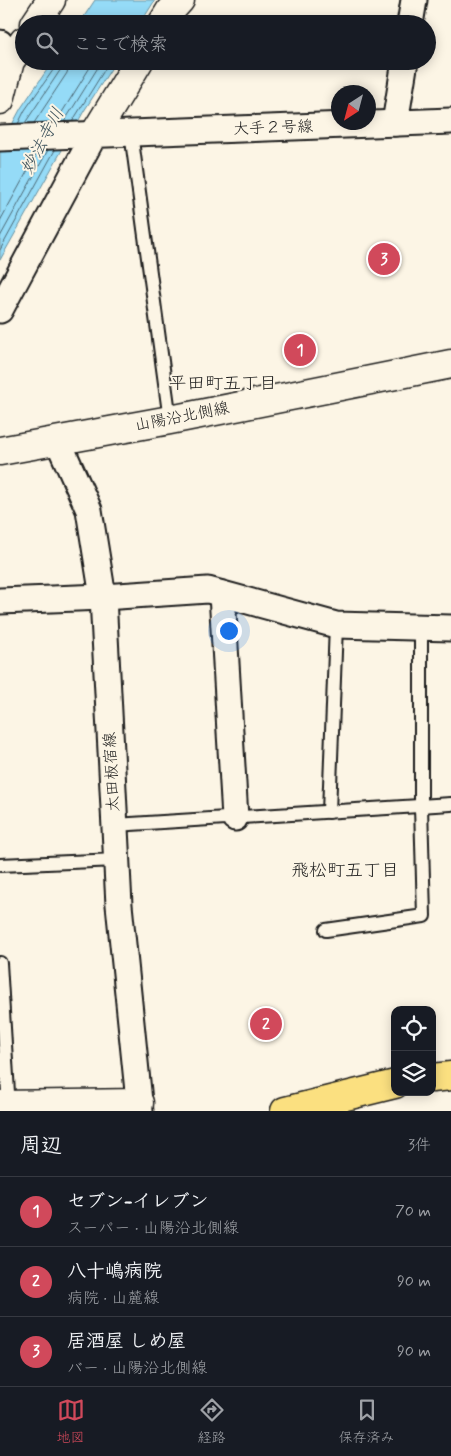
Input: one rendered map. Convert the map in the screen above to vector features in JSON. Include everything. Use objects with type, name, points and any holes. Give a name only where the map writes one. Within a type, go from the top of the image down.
[{"type":"main road","points":[[436,1078],[451,1076]]},
{"type":"main road","points":[[285,1111],[357,1102],[391,1086]]},
{"type":"street","points":[[41,15],[51,0]]},
{"type":"street","points":[[168,15],[180,0]]},
{"type":"street","points":[[412,15],[414,0]]},
{"type":"street","points":[[0,100],[11,48]]},
{"type":"street","points":[[0,310],[94,135],[134,70]]},
{"type":"street","points":[[396,123],[404,70]]},
{"type":"street","name":"大手２号線","points":[[0,138],[451,121]]},
{"type":"street","name":"山陽沿北側線","points":[[0,451],[170,420],[451,364]]},
{"type":"street","name":"太田板宿線","points":[[58,441],[89,510],[103,598],[119,905],[139,1107]]},
{"type":"street","points":[[0,601],[103,598],[208,590],[336,625],[451,628]]},
{"type":"street","points":[[222,594],[235,818]]},
{"type":"street","points":[[6,1107],[139,1107]]},
{"type":"lane","points":[[130,133],[170,420]]},
{"type":"lane","points":[[329,812],[336,625]]},
{"type":"lane","points":[[326,930],[424,916],[420,627]]},
{"type":"lane","points":[[115,825],[451,804]]},
{"type":"lane","points":[[0,865],[117,860]]},
{"type":"lane","points":[[0,963],[6,1107]]},
{"type":"water","points":[[95,0],[155,0],[146,15],[85,15]]},
{"type":"water","name":"妙法寺川","points":[[47,70],[110,70],[84,111],[0,260],[0,147],[21,108]]},
{"type":"place","name":"居酒屋 しめ屋","points":[[384,259]]},
{"type":"place","name":"セブン-イレブン","points":[[300,350]]},
{"type":"place","name":"八十嶋病院","points":[[266,1024]]},
{"type":"district","name":"平田町五丁目","points":[[223,384]]},
{"type":"district","name":"飛松町五丁目","points":[[345,871]]}]
